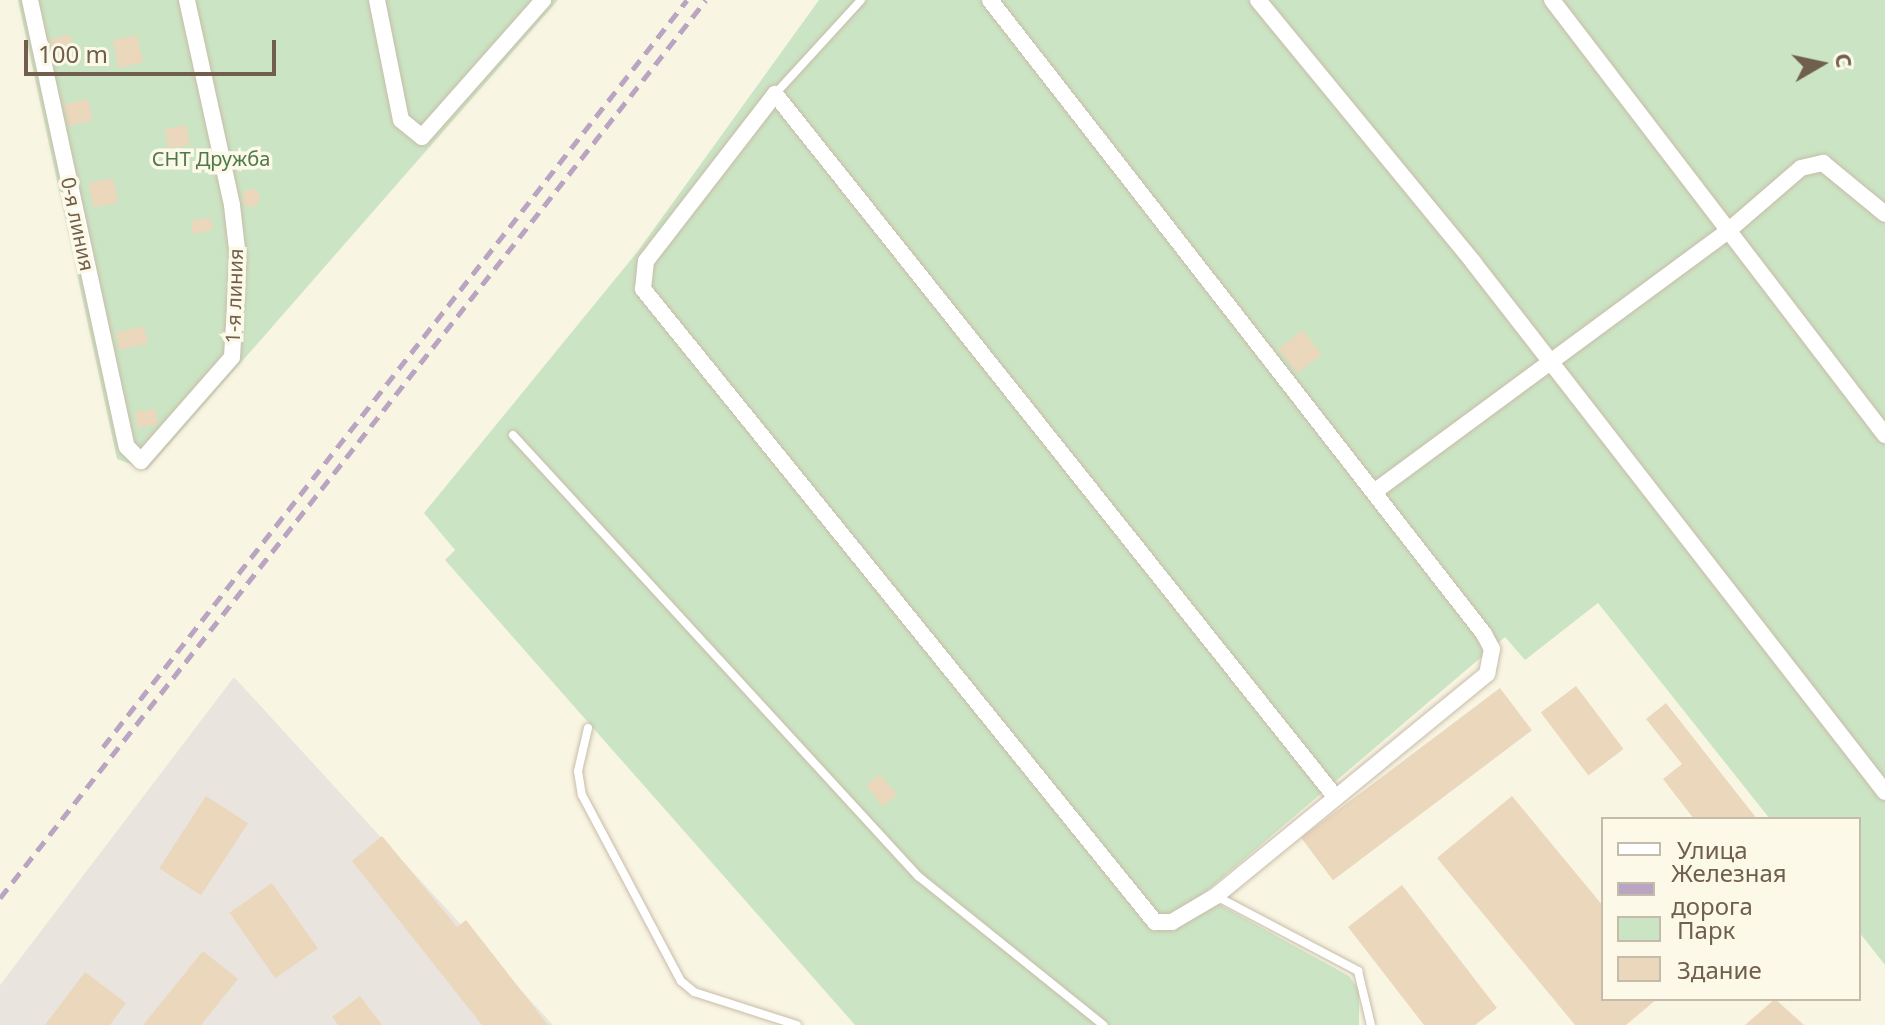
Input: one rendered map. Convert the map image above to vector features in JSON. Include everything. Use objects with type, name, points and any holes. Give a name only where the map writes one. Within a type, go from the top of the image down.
[{"type":"street","name":"0-я линия","points":[[30,0],[127,447],[141,461],[151,456],[232,357]]},
{"type":"street","name":"1-я линия","points":[[187,0],[232,205],[238,258],[232,357]]},
{"type":"street","points":[[377,0],[401,120],[412,133],[431,132],[543,0]]},
{"type":"street","points":[[990,0],[1484,634],[1493,662],[1333,794],[1216,896],[1172,922],[1144,913],[643,289],[646,261],[775,94],[1333,794]]},
{"type":"street","points":[[1258,0],[1548,358],[1885,792]]},
{"type":"street","points":[[1552,0],[1885,435]]},
{"type":"street","points":[[1374,492],[1548,358],[1728,231],[1812,163],[1823,163],[1885,214]]},
{"type":"lane","points":[[775,94],[861,0]]},
{"type":"lane","points":[[513,435],[918,876],[1103,1025]]},
{"type":"lane","points":[[588,728],[578,771],[582,795],[681,981],[694,992],[797,1025]]},
{"type":"lane","points":[[1216,896],[1358,971],[1371,1025]]},
{"type":"shaded area","points":[[234,677],[553,1025],[0,1025],[0,985]]},
{"type":"green space","name":"СНТ Дружба","points":[[18,0],[558,0],[147,470],[117,459]]},
{"type":"green space","points":[[819,0],[1885,0],[1885,965],[1861,935],[1861,817],[1768,817],[1598,603],[1525,660],[1505,637],[1202,895],[1349,976],[1359,990],[1359,1025],[855,1025],[445,560],[455,550],[424,513],[638,251]]},
{"type":"building","points":[[70,35],[73,50],[52,54],[49,39]]},
{"type":"building","points":[[137,35],[143,62],[119,68],[113,41]]},
{"type":"building","points":[[88,99],[93,120],[69,126],[64,105]]},
{"type":"building","points":[[186,125],[190,145],[168,149],[164,129]]},
{"type":"building","points":[[113,178],[118,202],[94,208],[89,183]]},
{"type":"building","points":[[247,189],[255,189],[260,198],[258,205],[247,207],[242,202],[242,194]]},
{"type":"building","points":[[210,217],[213,230],[193,234],[191,221]]},
{"type":"building","points":[[144,326],[148,344],[120,350],[116,333]]},
{"type":"building","points":[[1303,330],[1322,355],[1297,373],[1278,349]]},
{"type":"building","points":[[156,409],[158,425],[137,427],[135,412]]},
{"type":"building","points":[[1576,686],[1624,749],[1588,776],[1541,712]]},
{"type":"building","points":[[1500,688],[1532,730],[1333,880],[1301,838]]},
{"type":"building","points":[[1666,703],[1755,817],[1692,817],[1663,779],[1682,764],[1646,719]]},
{"type":"building","points":[[880,774],[897,795],[883,806],[866,785]]},
{"type":"building","points":[[206,796],[248,823],[201,895],[159,868]]},
{"type":"building","points":[[1512,796],[1601,904],[1601,1001],[1655,1001],[1626,1025],[1575,1025],[1437,858]]},
{"type":"building","points":[[382,836],[457,927],[466,920],[548,1025],[482,1025],[352,861]]},
{"type":"building","points":[[272,883],[318,949],[275,978],[229,913]]},
{"type":"building","points":[[1402,885],[1497,1008],[1475,1025],[1424,1025],[1348,927]]},
{"type":"building","points":[[203,951],[238,979],[201,1025],[143,1025]]},
{"type":"building","points":[[85,972],[126,1003],[110,1025],[45,1025]]},
{"type":"building","points":[[360,996],[382,1025],[338,1025],[332,1017]]},
{"type":"building","points":[[1773,1001],[1777,1001],[1804,1025],[1745,1025]]},
{"type":"railway","points":[[103,747],[687,0]]},
{"type":"railway","points":[[0,898],[706,0]]}]
